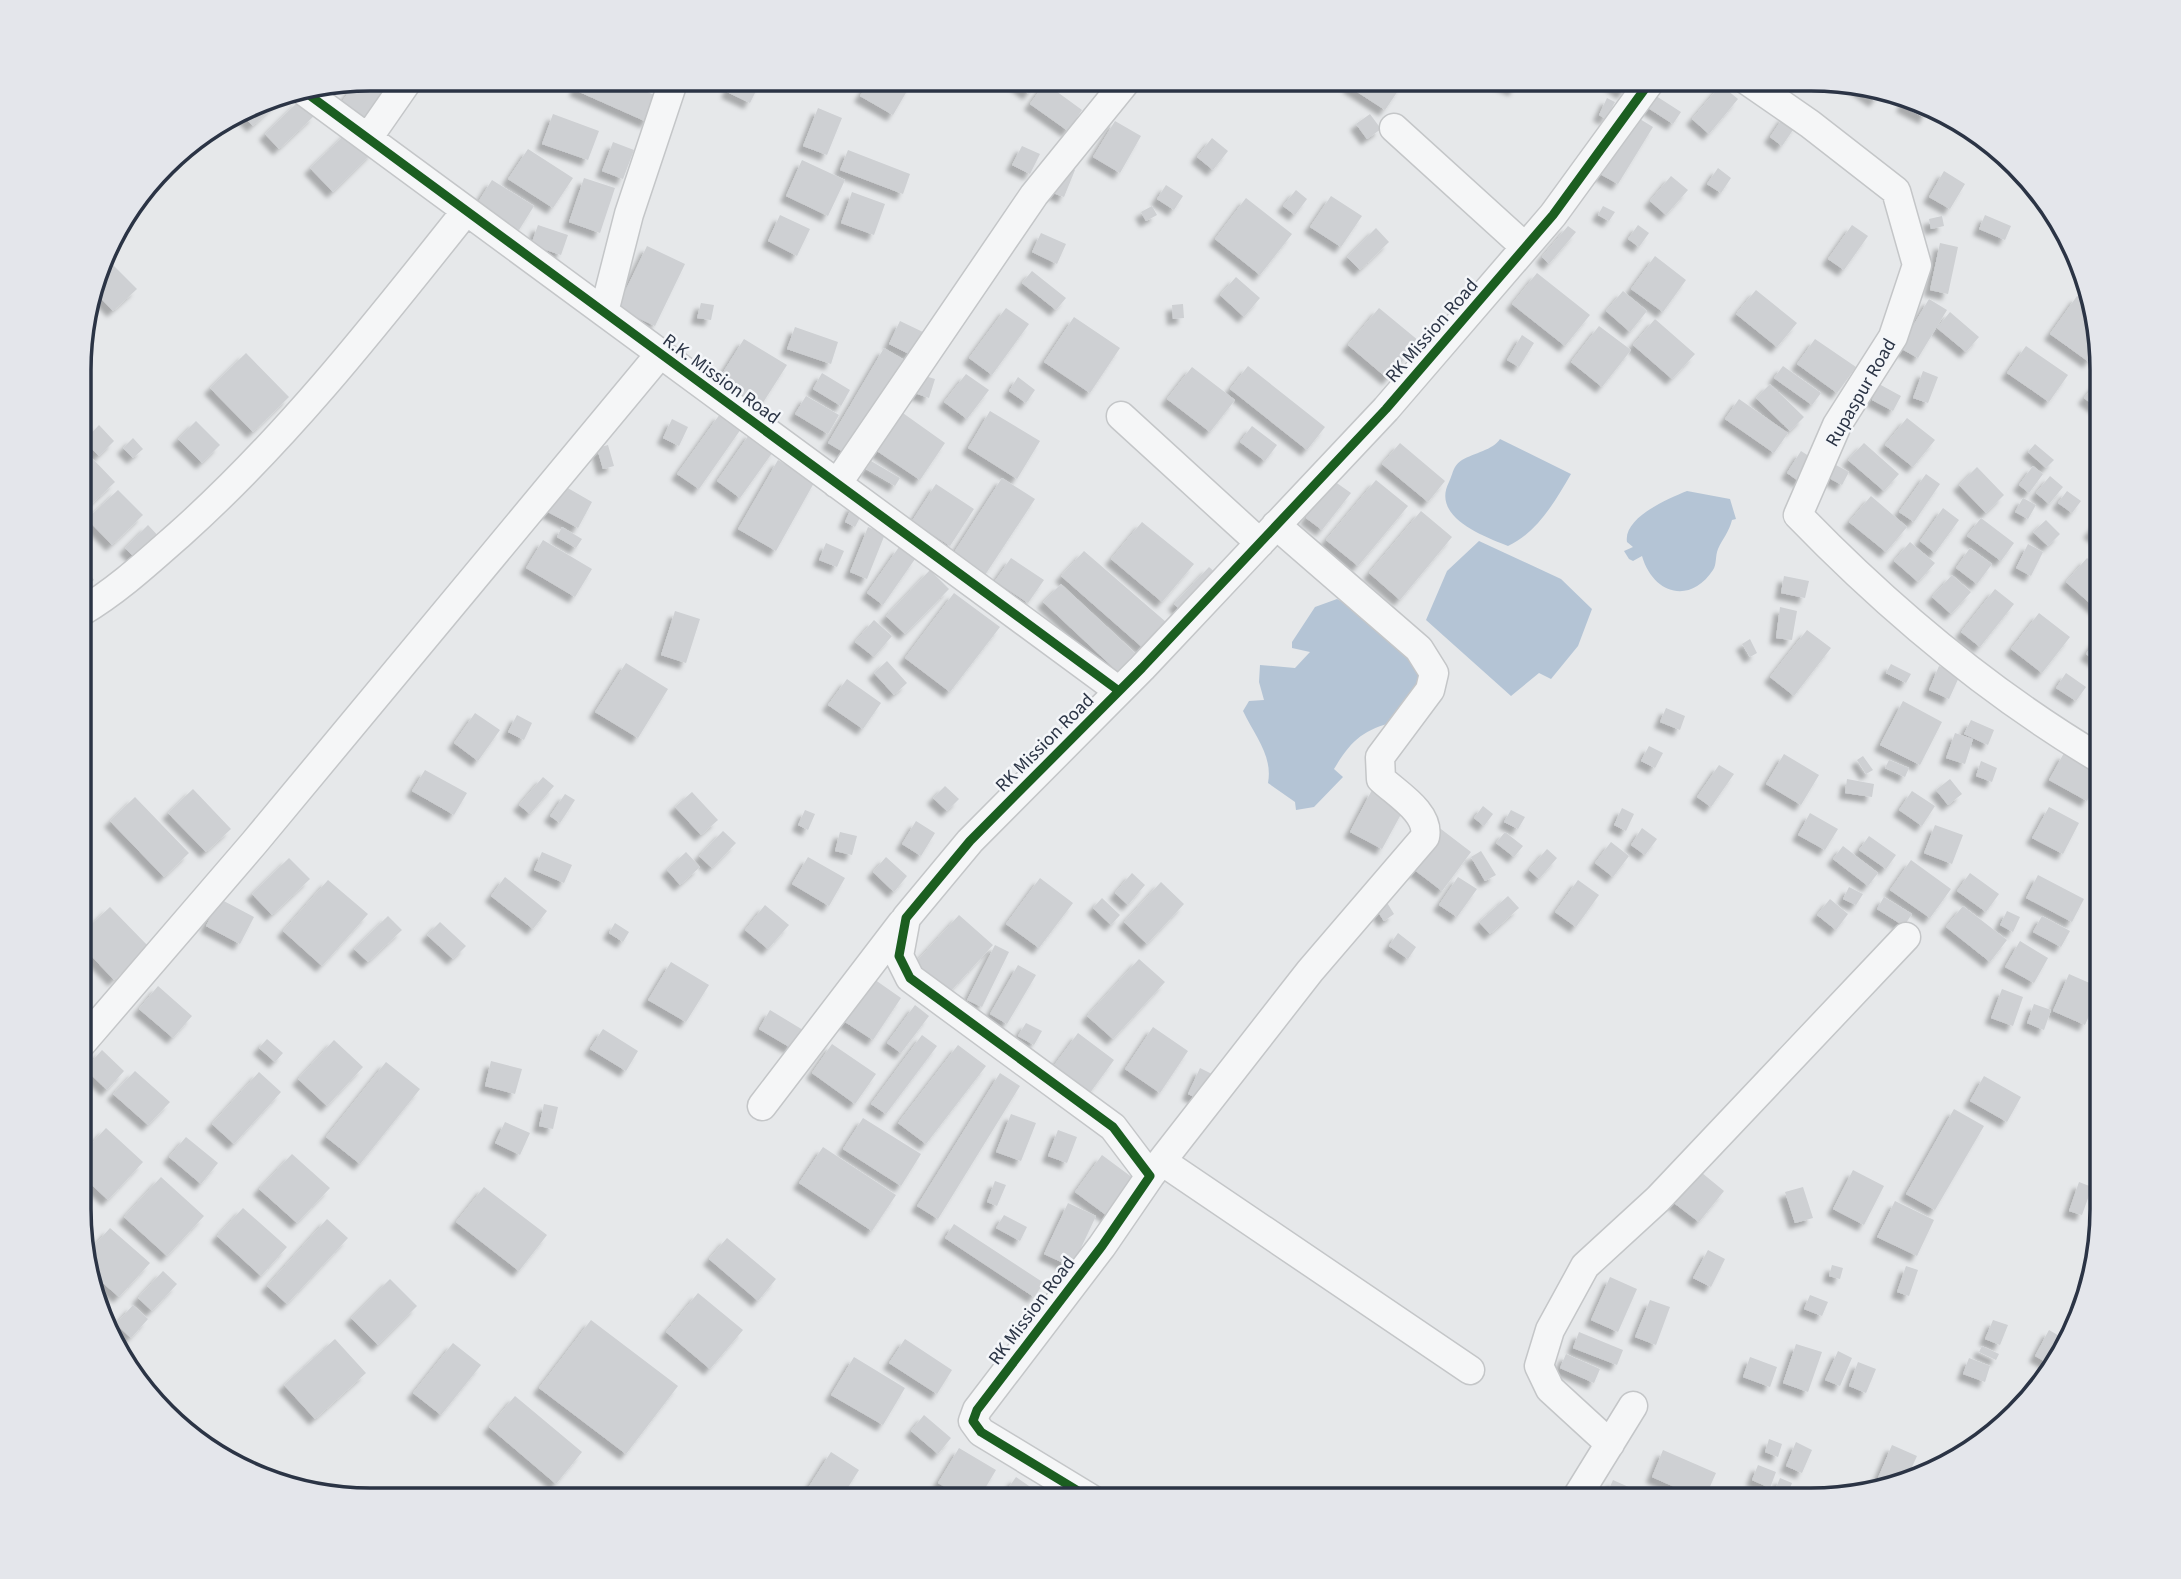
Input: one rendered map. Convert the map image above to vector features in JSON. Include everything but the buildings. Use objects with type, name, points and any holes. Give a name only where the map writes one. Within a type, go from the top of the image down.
[{"type":"street","points":[[368,138],[401,91]]},
{"type":"street","points":[[604,312],[629,214],[670,91]]},
{"type":"street","points":[[837,484],[1034,195],[1118,91]]},
{"type":"street","name":"RK Mission Road","points":[[1053,1488],[981,1432],[973,1421],[977,1410],[1157,1169],[1113,1128],[910,978],[899,956],[906,918],[970,841],[1119,691],[1386,409],[1553,215],[1643,91]]},
{"type":"street","name":"Rupaspur Road","points":[[1762,91],[1810,124],[1896,191],[1917,265],[1894,337],[1837,425],[1798,515],[1859,578],[1975,677],[2090,752]]},
{"type":"street","name":"R.K. Mission Road","points":[[312,97],[1119,691]]},
{"type":"street","points":[[1394,128],[1525,247]]},
{"type":"street","points":[[91,606],[115,592],[236,483],[369,333],[466,211]]},
{"type":"street","points":[[91,1032],[254,843],[660,354]]},
{"type":"street","points":[[1121,416],[1268,534],[1419,649],[1434,673],[1430,690],[1380,757],[1381,779],[1418,811],[1426,828],[1425,837],[1310,971],[1157,1169],[1470,1370]]},
{"type":"street","points":[[762,1106],[906,918]]},
{"type":"street","points":[[1610,1444],[1550,1389],[1539,1366],[1550,1330],[1585,1266],[1658,1199],[1906,937]]},
{"type":"street","points":[[1582,1488],[1633,1406]]},
{"type":"water","points":[[1500,439],[1571,474],[1537,524],[1508,546],[1462,523],[1447,505],[1445,494],[1459,463],[1493,446]]},
{"type":"water","points":[[1687,491],[1730,499],[1736,519],[1732,520],[1718,549],[1714,568],[1704,581],[1683,591],[1663,586],[1647,569],[1642,556],[1633,561],[1624,551],[1633,547],[1627,542],[1628,533],[1639,517],[1658,504]]},
{"type":"water","points":[[1479,541],[1561,579],[1592,609],[1578,646],[1551,679],[1539,673],[1511,696],[1426,620],[1447,571]]},
{"type":"water","points":[[1337,599],[1364,614],[1399,642],[1425,679],[1395,722],[1374,728],[1352,744],[1334,769],[1343,777],[1314,807],[1296,810],[1295,802],[1268,783],[1265,755],[1243,711],[1249,701],[1264,700],[1259,682],[1260,665],[1295,668],[1310,652],[1292,648],[1292,642],[1315,607]]},
{"type":"cycle path","points":[[1073,1488],[981,1432],[973,1421],[977,1410],[1102,1246],[1150,1176],[1113,1127],[910,978],[899,956],[906,918],[970,841],[1142,668],[1386,409],[1553,215],[1643,91]]},
{"type":"cycle path","points":[[312,97],[1119,691]]}]
